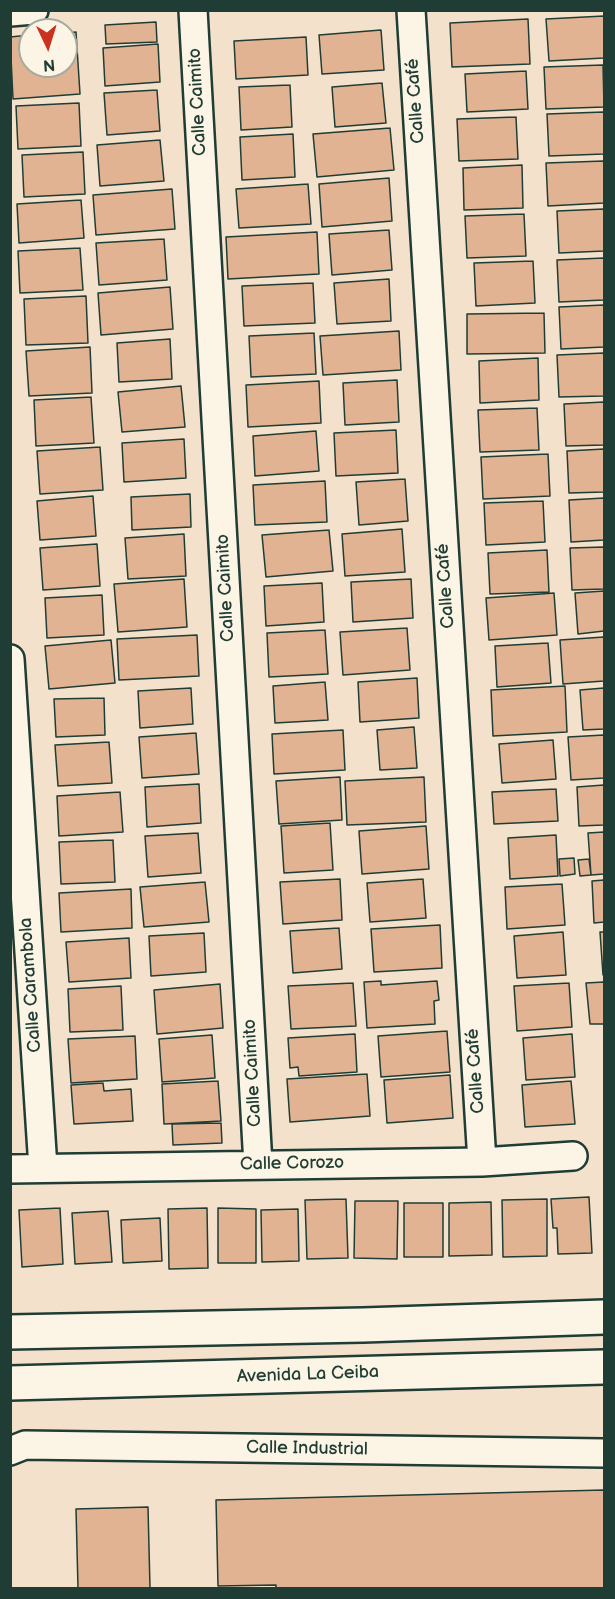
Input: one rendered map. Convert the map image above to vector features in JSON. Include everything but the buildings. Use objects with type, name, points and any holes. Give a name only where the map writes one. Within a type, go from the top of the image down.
[{"type":"highway","points":[[10,1332],[363,1325],[604,1317]]},
{"type":"highway","name":"Avenida La Ceiba","points":[[10,1383],[604,1366]]},
{"type":"street","points":[[10,12],[34,10]]},
{"type":"street","name":"Calle Caimito","points":[[193,10],[258,1165]]},
{"type":"street","name":"Calle Café","points":[[411,10],[482,1162]]},
{"type":"street","name":"Calle Carambola","points":[[10,658],[43,1168]]},
{"type":"street","name":"Calle Corozo","points":[[10,1169],[482,1162],[573,1156]]},
{"type":"street","name":"Calle Industrial","points":[[10,1451],[25,1445],[604,1453]]}]
